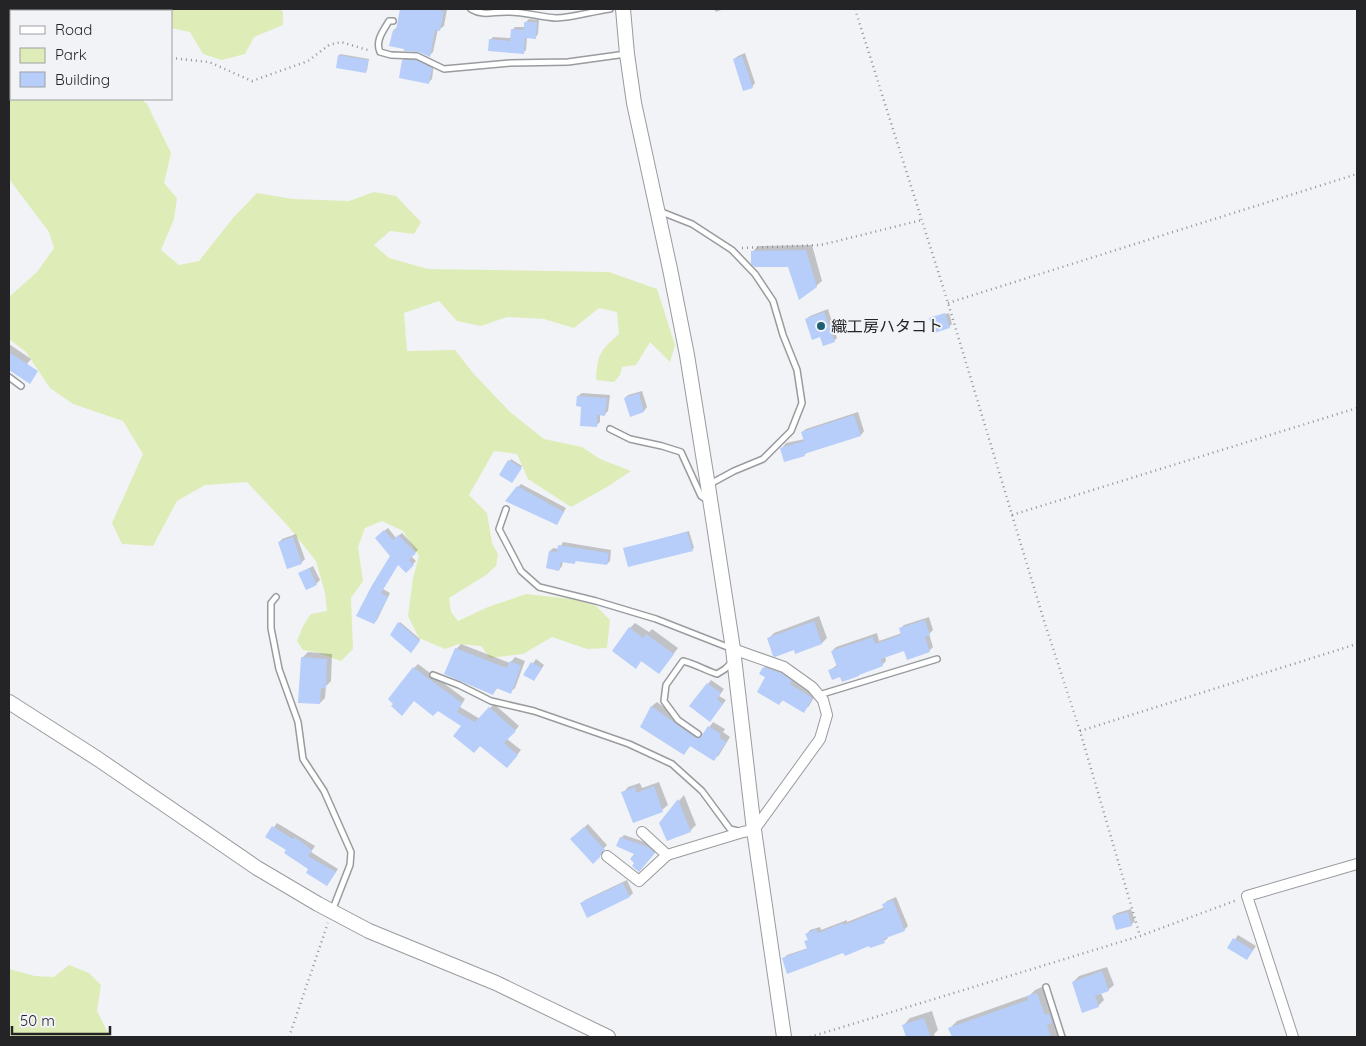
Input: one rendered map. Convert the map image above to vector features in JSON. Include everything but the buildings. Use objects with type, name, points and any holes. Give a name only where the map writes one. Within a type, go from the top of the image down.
[{"type":"street","points":[[623,9],[634,103],[687,354],[708,486],[733,654],[749,831],[784,1037]]},
{"type":"street","points":[[608,856],[639,881],[667,855],[749,831],[820,739],[827,715],[823,700],[812,687],[784,667],[733,654]]},
{"type":"street","points":[[9,702],[98,759],[257,868],[332,912],[369,931],[496,983],[608,1037]]},
{"type":"street","points":[[642,832],[667,855]]},
{"type":"street","points":[[1293,1037],[1247,896],[1357,864]]},
{"type":"lane","points":[[471,9],[480,14],[517,12],[558,18],[610,9]]},
{"type":"lane","points":[[393,21],[389,21],[381,35],[378,46],[380,52],[391,55],[417,56],[444,69],[510,63],[568,62],[627,54]]},
{"type":"lane","points":[[658,211],[692,224],[730,249],[755,274],[773,300],[783,335],[797,370],[802,403],[791,431],[763,459],[734,471],[708,486]]},
{"type":"lane","points":[[9,377],[21,386]]},
{"type":"lane","points":[[610,429],[630,439],[682,452],[701,496],[710,501]]},
{"type":"lane","points":[[506,509],[499,529],[521,572],[539,587],[596,601],[656,620],[733,654],[725,669],[717,674],[683,661],[666,685],[664,701],[678,720],[698,734]]},
{"type":"lane","points":[[276,597],[271,603],[272,628],[279,669],[298,722],[303,759],[324,791],[351,852],[350,865],[332,912]]},
{"type":"lane","points":[[818,695],[937,659]]},
{"type":"lane","points":[[433,675],[459,685],[491,702],[534,711],[620,741],[672,764],[702,791],[730,829],[749,831]]},
{"type":"lane","points":[[1046,987],[1062,1037]]},
{"type":"path","points":[[855,9],[948,303],[1045,624],[1080,731],[1140,936]]},
{"type":"path","points":[[172,58],[209,62],[252,81],[308,61],[329,45],[341,42],[367,51],[380,52]]},
{"type":"path","points":[[948,303],[1357,174]]},
{"type":"path","points":[[730,249],[763,246],[821,245],[922,220]]},
{"type":"path","points":[[1012,515],[1357,408]]},
{"type":"path","points":[[1080,731],[1357,644]]},
{"type":"path","points":[[810,1037],[1140,936],[1247,896]]},
{"type":"path","points":[[289,1037],[332,912]]},
{"type":"green space","points":[[9,9],[23,9],[10,10],[10,100],[142,100],[147,104],[171,153],[164,183],[177,198],[174,219],[161,250],[179,265],[199,261],[233,218],[257,193],[293,199],[349,201],[374,192],[396,196],[421,222],[414,234],[390,231],[374,245],[389,258],[428,269],[609,272],[657,289],[675,345],[670,362],[650,342],[636,365],[622,367],[620,375],[614,382],[596,380],[599,358],[603,349],[619,334],[617,312],[599,308],[574,328],[544,319],[507,317],[481,326],[457,321],[439,301],[404,313],[407,351],[455,350],[473,373],[510,412],[544,439],[582,447],[600,459],[631,471],[571,507],[528,479],[517,454],[494,451],[469,495],[487,513],[492,543],[498,554],[496,566],[486,575],[449,598],[451,612],[458,621],[488,607],[526,594],[572,599],[596,606],[610,620],[607,648],[587,649],[552,637],[523,654],[490,658],[481,646],[459,644],[445,649],[419,638],[408,616],[413,578],[419,556],[403,531],[382,521],[365,528],[358,547],[363,581],[351,598],[353,649],[341,661],[316,652],[303,650],[297,641],[303,626],[311,614],[327,611],[325,593],[316,561],[288,526],[247,482],[205,485],[177,501],[153,546],[122,544],[112,523],[143,454],[123,421],[73,404],[50,388],[26,352],[9,339],[9,297],[37,272],[54,248],[49,232],[9,179]]},
{"type":"green space","points":[[280,9],[283,12],[283,25],[254,37],[245,54],[222,60],[203,54],[190,32],[172,28],[172,10],[87,10]]},
{"type":"green space","points":[[69,965],[89,973],[101,985],[97,1011],[110,1037],[9,1037],[9,969],[35,976],[54,977]]},
{"type":"place","name":"織工房ハタコト","points":[[821,326]]}]
